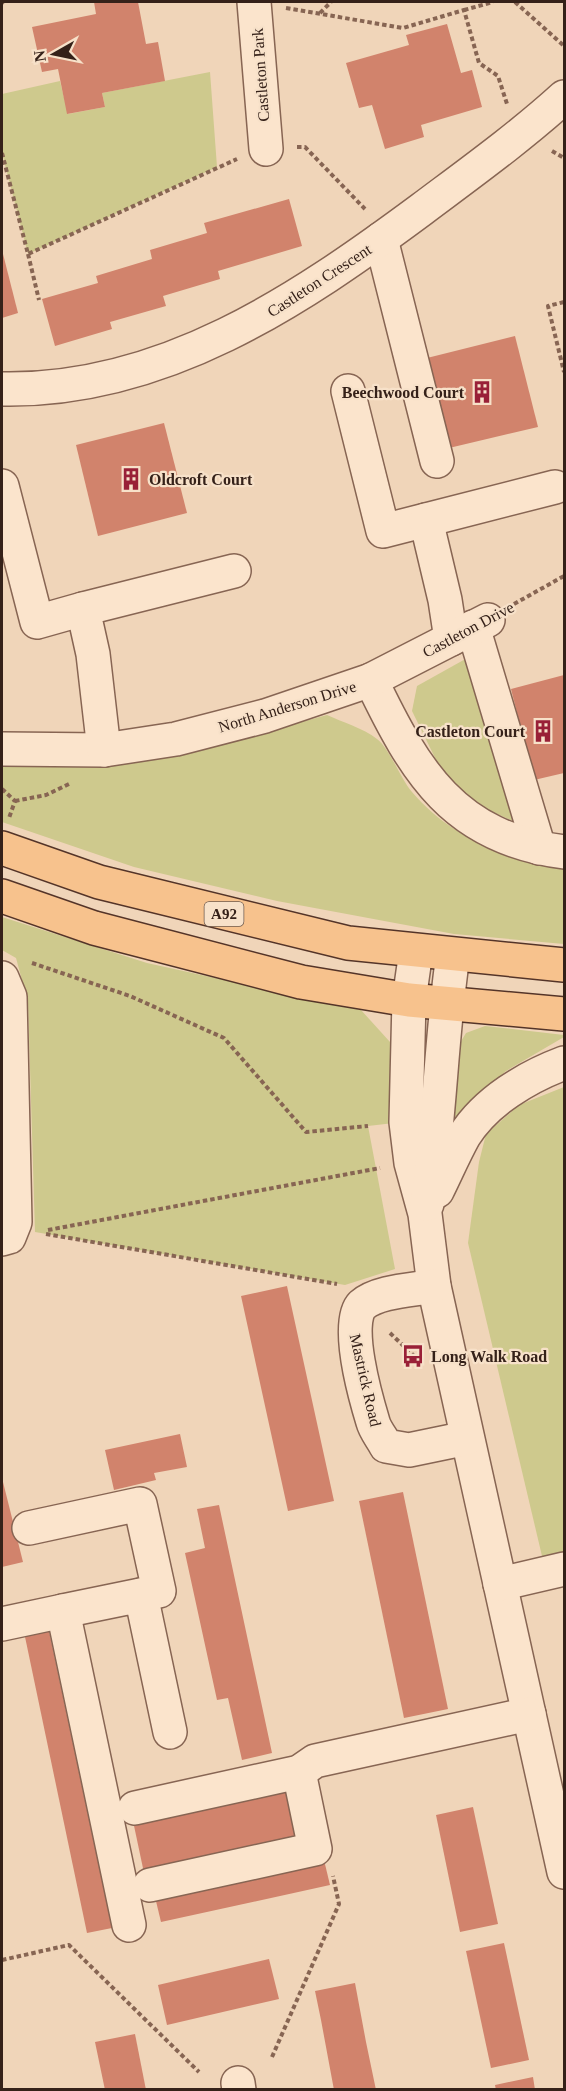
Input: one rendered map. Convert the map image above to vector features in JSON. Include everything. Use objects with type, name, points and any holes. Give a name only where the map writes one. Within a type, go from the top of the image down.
[{"type":"main road","name":"A92","points":[[4,836],[41,864],[169,901],[348,943],[564,965]]},
{"type":"main road","points":[[2,896],[94,927],[222,963],[301,982],[409,1000],[564,1014]]},
{"type":"street","name":"Castleton Park","points":[[254,2],[266,149]]},
{"type":"street","name":"Castleton Crescent","points":[[2,389],[67,386],[120,376],[167,360],[270,313],[317,285],[385,237],[564,97]]},
{"type":"street","points":[[385,237],[437,461]]},
{"type":"street","points":[[348,391],[383,531],[555,488]]},
{"type":"street","points":[[2,486],[37,622],[234,571]]},
{"type":"street","points":[[426,520],[446,600],[470,629],[552,850]]},
{"type":"street","points":[[83,609],[94,666],[104,750]]},
{"type":"street","name":"Castleton Drive","points":[[371,680],[470,629]]},
{"type":"street","name":"North Anderson Drive","points":[[2,749],[104,750],[176,739],[265,716],[371,680],[392,724],[426,779],[460,812],[503,836],[552,850]]},
{"type":"street","points":[[416,951],[409,1000],[406,1122],[411,1162],[425,1214],[434,1286],[564,1872]]},
{"type":"street","points":[[425,1214],[434,1163],[446,1004],[453,955]]},
{"type":"street","points":[[5,1238],[15,1222],[10,997],[14,969]]},
{"type":"street","points":[[425,1214],[465,1136],[478,1118],[520,1083],[564,1063]]},
{"type":"street","points":[[363,1305],[379,1297],[434,1286]]},
{"type":"street","name":"Mastrick Road","points":[[363,1305],[356,1316],[353,1334],[373,1424],[386,1446],[409,1450],[467,1438]]},
{"type":"street","points":[[2,1624],[159,1591],[140,1504],[29,1528]]},
{"type":"street","points":[[500,1584],[564,1569]]},
{"type":"street","points":[[141,1595],[170,1732]]},
{"type":"street","points":[[63,1611],[129,1924]]},
{"type":"street","points":[[135,1808],[299,1772],[315,1761],[529,1714]]},
{"type":"street","points":[[150,1885],[315,1849],[299,1772]]},
{"type":"path","points":[[254,2],[403,28],[493,2]]},
{"type":"path","points":[[319,14],[332,2]]},
{"type":"path","points":[[515,2],[564,46]]},
{"type":"path","points":[[464,10],[479,63],[498,76],[517,136]]},
{"type":"path","points":[[28,254],[228,162],[266,149],[305,147],[385,237]]},
{"type":"path","points":[[2,153],[39,300]]},
{"type":"path","points":[[564,302],[548,306],[564,372]]},
{"type":"path","name":"Castleton Drive","points":[[470,629],[564,576]]},
{"type":"path","points":[[2,789],[15,801],[4,836]]},
{"type":"path","points":[[14,969],[130,996],[224,1038],[306,1132],[368,1126]]},
{"type":"path","points":[[383,1168],[35,1232],[345,1285],[413,1356],[421,1354]]},
{"type":"path","points":[[272,2057],[339,1904]]},
{"type":"path","points":[[2,1960],[69,1945],[199,2072]]},
{"type":"shaded area","points":[[210,72],[217,167],[28,254],[2,153],[2,94],[60,81],[68,114],[105,107],[102,93]]},
{"type":"shaded area","points":[[469,657],[513,821],[477,805],[442,772],[412,711],[417,686]]},
{"type":"shaded area","points":[[327,715],[359,728],[377,739],[412,792],[443,821],[462,834],[523,860],[564,868],[564,944],[454,934],[277,901],[134,867],[2,822],[2,761],[48,766],[189,753]]},
{"type":"shaded area","points":[[2,917],[147,963],[361,1010],[390,1042],[394,1123],[368,1126],[395,1269],[345,1285],[35,1232],[28,1002],[16,958],[2,950]]},
{"type":"shaded area","points":[[485,1026],[564,1035],[564,1037],[506,1071],[451,1121],[457,1048],[466,1033]]},
{"type":"shaded area","points":[[564,1087],[564,1569],[546,1573],[468,1243],[479,1162],[486,1134],[519,1105]]},
{"type":"building","points":[[94,2],[138,2],[146,44],[158,42],[165,81],[102,93],[105,107],[67,114],[58,69],[42,72],[32,27],[96,14]]},
{"type":"building","points":[[447,24],[461,73],[472,70],[482,107],[421,125],[424,137],[385,149],[372,105],[359,108],[346,63],[409,45],[406,35]]},
{"type":"building","points":[[289,199],[302,246],[218,271],[220,279],[163,296],[166,306],[110,322],[112,329],[55,346],[42,299],[98,283],[96,276],[152,259],[150,250],[207,233],[204,223]]},
{"type":"building","points":[[2,250],[18,313],[2,318]]},
{"type":"building","name":"Beechwood Court","points":[[515,336],[538,427],[449,448],[427,358]]},
{"type":"building","name":"Oldcroft Court","points":[[164,423],[187,513],[98,536],[76,445]]},
{"type":"building","name":"Castleton Court","points":[[564,675],[564,773],[534,780],[511,689]]},
{"type":"building","points":[[287,1286],[334,1501],[288,1511],[241,1296]]},
{"type":"building","points":[[180,1434],[187,1467],[154,1473],[156,1480],[114,1490],[105,1450]]},
{"type":"building","points":[[2,1478],[23,1562],[2,1567]]},
{"type":"building","points":[[403,1492],[448,1709],[404,1718],[359,1501]]},
{"type":"building","points":[[219,1505],[272,1753],[242,1760],[228,1698],[217,1700],[185,1553],[205,1548],[197,1509]]},
{"type":"building","points":[[48,1626],[112,1928],[87,1933],[24,1632]]},
{"type":"building","points":[[290,1789],[301,1841],[144,1873],[133,1821]]},
{"type":"building","points":[[473,1807],[498,1924],[460,1932],[436,1815]]},
{"type":"building","points":[[324,1860],[330,1885],[161,1922],[155,1897]]},
{"type":"building","points":[[504,1943],[529,2060],[491,2068],[466,1951]]},
{"type":"building","points":[[269,1959],[279,1999],[167,2025],[158,1985]]},
{"type":"building","points":[[355,1983],[376,2090],[334,2090],[315,1991]]},
{"type":"building","points":[[135,2034],[146,2090],[105,2090],[95,2042]]},
{"type":"building","points":[[533,2077],[535,2090],[496,2090],[495,2085]]},
{"type":"place","name":"Beechwood Court","points":[[482,392]]},
{"type":"place","name":"Oldcroft Court","points":[[131,479]]},
{"type":"place","name":"Castleton Court","points":[[543,731]]},
{"type":"place","name":"Long Walk Road","points":[[413,1356]]}]
